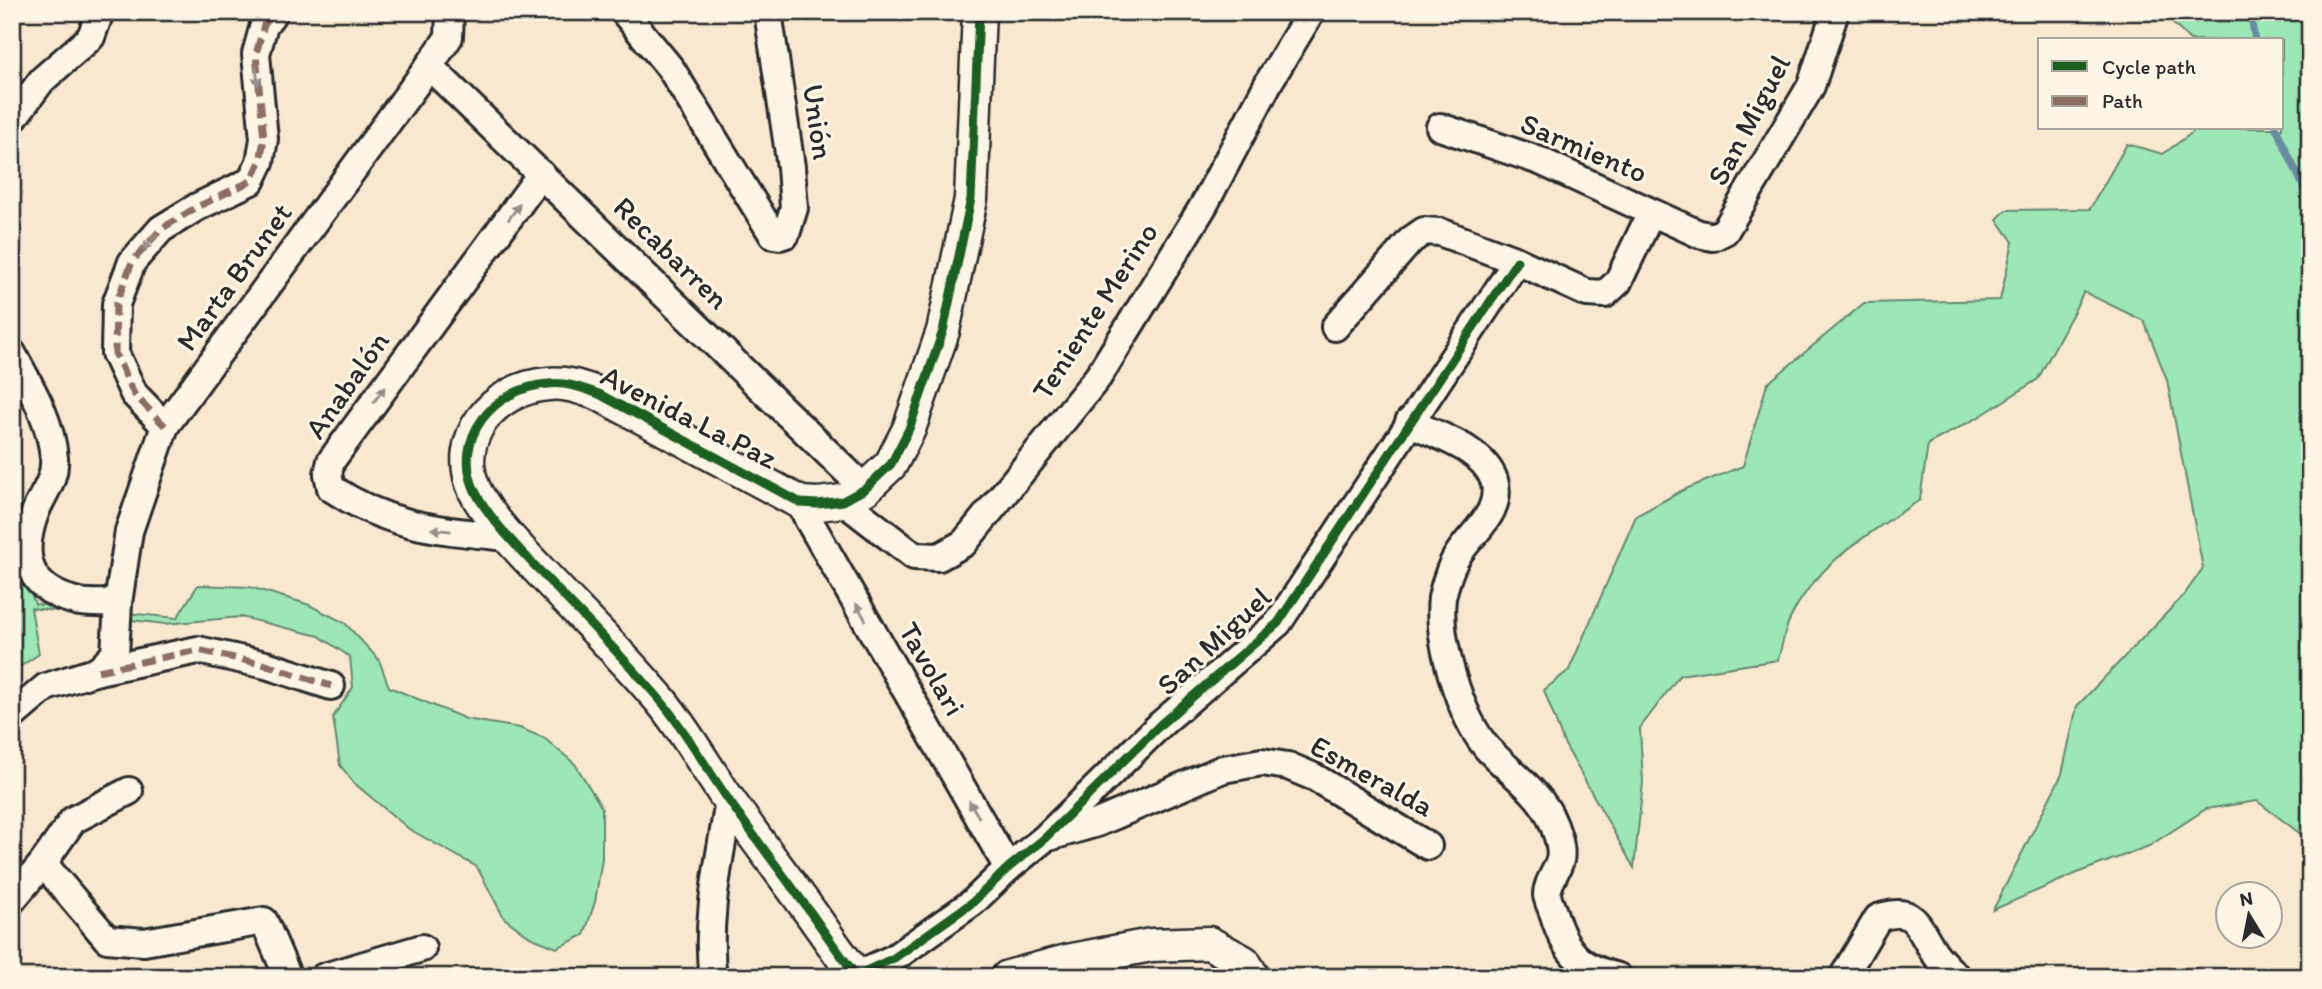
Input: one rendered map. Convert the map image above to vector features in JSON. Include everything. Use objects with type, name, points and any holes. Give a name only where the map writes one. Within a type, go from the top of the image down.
[{"type":"street","points":[[12,120],[42,80],[91,37],[100,12]]},
{"type":"street","points":[[166,426],[134,394],[115,353],[116,304],[132,262],[162,229],[197,207],[251,181],[260,162],[264,139],[256,54],[264,25],[274,12]]},
{"type":"street","name":"Unión","points":[[624,12],[671,69],[774,235],[780,236],[786,233],[794,208],[792,167],[768,12]]},
{"type":"street","points":[[854,495],[891,464],[909,429],[943,331],[971,199],[979,12]]},
{"type":"street","name":"Teniente Merino","points":[[854,495],[914,556],[939,557],[964,543],[1098,377],[1204,205],[1270,80],[1311,12]]},
{"type":"street","name":"San Miguel","points":[[1699,234],[1713,237],[1725,231],[1759,177],[1811,86],[1835,12]]},
{"type":"street","name":"Marta Brunet","points":[[98,671],[116,654],[118,603],[129,531],[166,426],[449,37],[450,13]]},
{"type":"street","name":"Recabarren","points":[[429,66],[541,174],[854,495]]},
{"type":"street","name":"Sarmiento","points":[[1440,127],[1540,161],[1699,234]]},
{"type":"street","name":"Anabalón","points":[[509,537],[425,528],[388,518],[331,488],[328,474],[331,461],[541,174]]},
{"type":"street","points":[[1335,327],[1411,240],[1424,231],[1440,232],[1517,261],[1587,293],[1605,294],[1618,282],[1651,213]]},
{"type":"street","name":"San Miguel","points":[[858,976],[894,958],[973,902],[1008,868],[1045,838],[1161,724],[1278,623],[1517,261]]},
{"type":"street","points":[[12,353],[49,428],[55,460],[51,485],[36,511],[27,539],[27,562],[37,580],[55,594],[82,603],[118,603]]},
{"type":"street","name":"Avenida La Paz","points":[[854,495],[818,504],[801,503],[599,394],[569,384],[526,388],[504,398],[487,411],[468,447],[468,471],[476,492],[509,537],[660,700],[685,732],[729,801],[858,976]]},
{"type":"street","points":[[1409,422],[1472,453],[1486,464],[1494,481],[1496,498],[1486,522],[1456,558],[1442,597],[1443,636],[1468,721],[1486,747],[1532,792],[1548,813],[1557,834],[1561,857],[1547,894],[1563,942],[1580,962],[1611,975]]},
{"type":"street","name":"Tavolari","points":[[801,503],[1008,868]]},
{"type":"street","points":[[12,716],[46,687],[98,671],[198,650],[267,665],[331,686]]},
{"type":"street","name":"Esmeralda","points":[[1045,838],[1097,823],[1223,769],[1262,762],[1288,766],[1314,777],[1428,846]]},
{"type":"street","points":[[12,900],[43,863],[73,820],[129,791]]},
{"type":"street","points":[[713,977],[712,916],[729,801]]},
{"type":"street","points":[[43,863],[107,939],[144,942],[264,921],[288,977]]},
{"type":"street","points":[[1843,977],[1878,918],[1893,913],[1907,914],[1920,928],[1936,954],[1957,977]]},
{"type":"street","points":[[1007,977],[1067,961],[1151,944],[1209,943],[1244,962],[1253,977]]},
{"type":"street","points":[[324,977],[422,948]]},
{"type":"green space","points":[[2161,12],[2310,12],[2310,854],[2302,835],[2257,801],[2206,809],[2149,846],[2082,871],[1993,910],[2062,774],[2077,706],[2184,595],[2203,568],[2167,380],[2144,321],[2084,292],[2038,379],[1979,417],[1928,444],[1920,500],[1864,537],[1814,581],[1790,619],[1778,660],[1680,675],[1640,728],[1643,782],[1634,868],[1564,743],[1544,690],[1569,670],[1636,516],[1683,490],[1743,466],[1767,384],[1864,303],[2000,300],[2013,242],[1997,219],[2006,210],[2090,209],[2127,144],[2163,154],[2193,130],[2284,130],[2284,38],[2188,38]]},
{"type":"green space","points":[[12,569],[27,583],[35,604],[177,618],[198,585],[250,587],[307,604],[345,623],[379,660],[389,687],[466,719],[520,728],[544,738],[575,764],[602,808],[602,859],[595,902],[584,935],[557,948],[530,937],[504,918],[477,867],[409,829],[354,783],[340,765],[333,717],[353,687],[350,657],[319,636],[241,617],[165,624],[31,608],[39,654],[12,672]]},
{"type":"waterway","points":[[2250,12],[2255,38]]},
{"type":"waterway","points":[[2277,130],[2310,201]]},
{"type":"marked path","points":[[165,426],[134,394],[115,353],[116,304],[132,262],[161,229],[197,207],[251,181],[260,162],[264,139],[256,54],[264,25],[274,12]]},
{"type":"marked path","points":[[98,671],[198,650],[266,665],[331,686]]},
{"type":"cycle path","points":[[858,977],[739,815],[661,701],[513,542],[488,511],[475,491],[469,471],[469,452],[473,435],[482,419],[510,395],[528,388],[562,384],[599,394],[801,503],[843,501],[865,489],[891,464],[909,429],[943,331],[971,199],[979,12]]},
{"type":"cycle path","points":[[857,975],[894,958],[973,902],[1008,868],[1045,838],[1161,724],[1278,623],[1517,261]]}]
